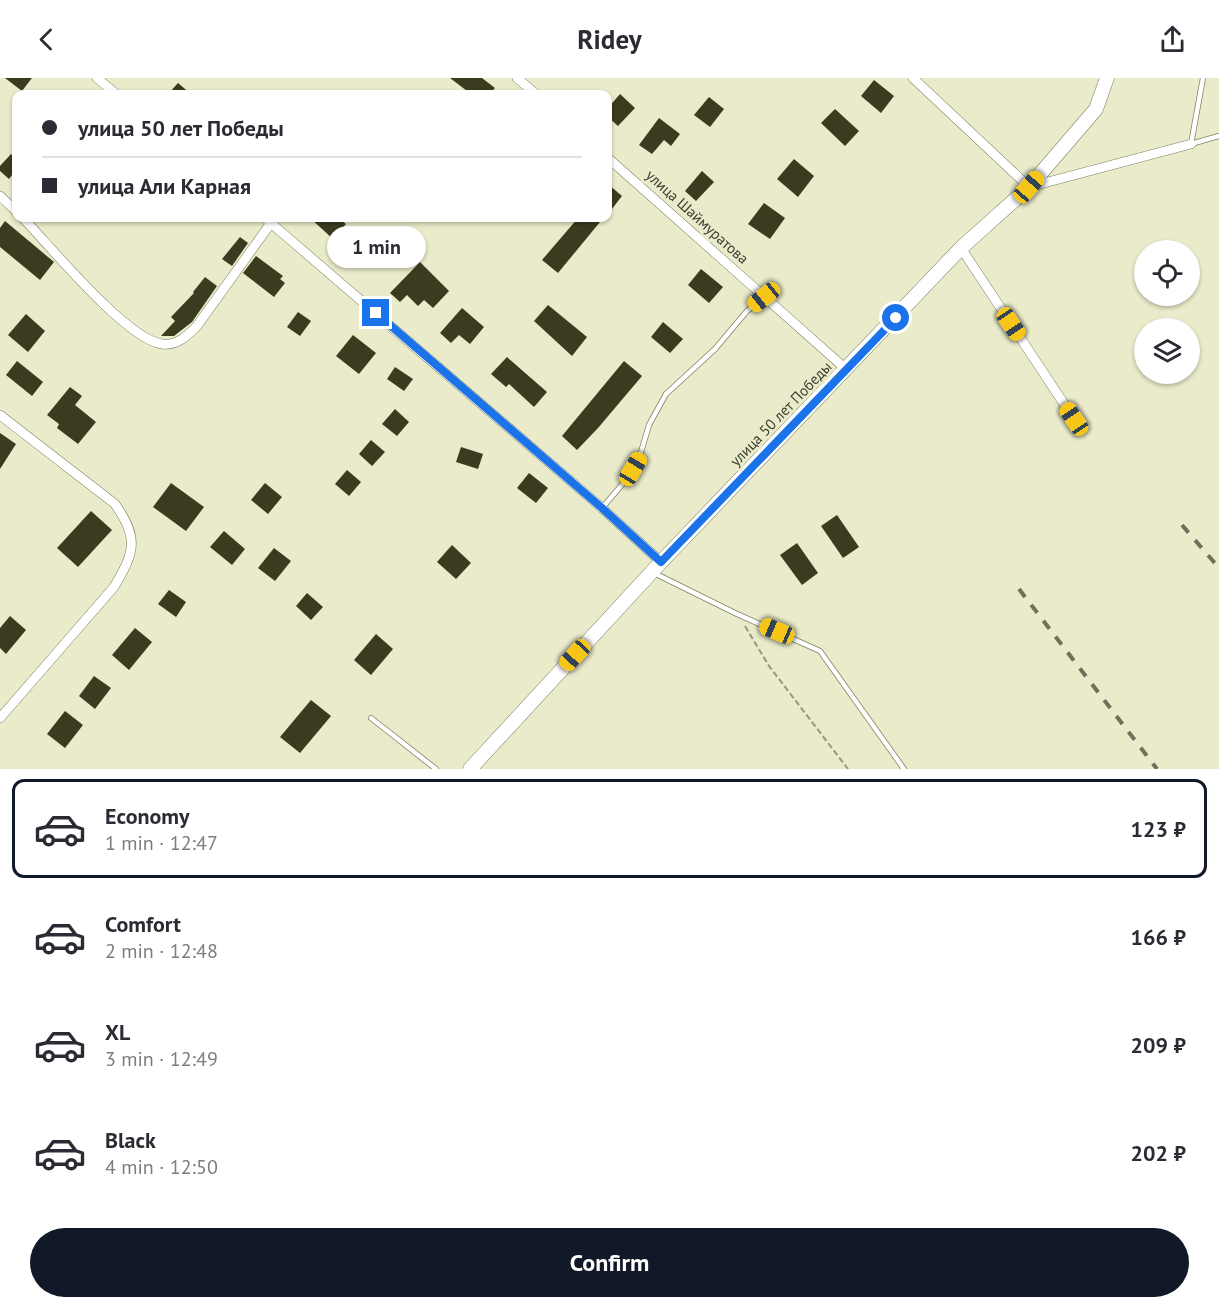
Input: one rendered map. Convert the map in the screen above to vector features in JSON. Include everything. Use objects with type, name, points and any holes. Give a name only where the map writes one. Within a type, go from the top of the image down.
[{"type":"street","points":[[96,78],[111,90]]},
{"type":"street","points":[[517,78],[531,90]]},
{"type":"street","points":[[913,78],[1029,187],[1191,144]]},
{"type":"street","name":"улица 50 лет Победы","points":[[470,769],[484,758],[656,567],[847,370],[961,248],[1029,187],[1096,109],[1107,78]]},
{"type":"street","name":"улица Шаймуратова","points":[[612,162],[847,370]]},
{"type":"street","points":[[0,196],[12,207]]},
{"type":"street","points":[[27,222],[92,294],[134,330],[148,340],[162,344],[174,344],[197,326],[267,222]]},
{"type":"street","points":[[270,222],[602,508],[656,567]]},
{"type":"street","points":[[961,248],[1074,419]]},
{"type":"street","points":[[0,415],[115,504],[127,521],[132,541],[127,565],[114,587],[0,718]]},
{"type":"lane","points":[[1203,78],[1191,144],[1219,136]]},
{"type":"lane","points":[[602,508],[626,480],[639,459],[649,425],[666,394],[715,349],[747,311],[764,297]]},
{"type":"lane","points":[[656,567],[737,614],[820,651],[904,769]]},
{"type":"lane","points":[[371,718],[436,769]]},
{"type":"path","points":[[737,614],[769,666],[848,769]]},
{"type":"building","points":[[5,78],[32,78],[21,90]]},
{"type":"building","points":[[450,78],[482,78],[495,88],[493,90],[466,90]]},
{"type":"building","points":[[874,80],[894,96],[881,113],[861,96]]},
{"type":"building","points":[[178,83],[186,90],[172,90]]},
{"type":"building","points":[[620,94],[635,108],[618,126],[612,121],[612,103]]},
{"type":"building","points":[[709,97],[724,109],[710,127],[694,115]]},
{"type":"building","points":[[835,109],[859,131],[845,146],[821,123]]},
{"type":"building","points":[[659,118],[680,134],[671,146],[664,140],[652,154],[639,145]]},
{"type":"building","points":[[12,155],[12,175],[9,179],[0,171],[0,166]]},
{"type":"building","points":[[794,159],[814,176],[798,197],[777,179]]},
{"type":"building","points":[[702,171],[714,182],[696,201],[685,191]]},
{"type":"building","points":[[612,187],[622,196],[612,209]]},
{"type":"building","points":[[764,203],[785,218],[770,239],[748,224]]},
{"type":"building","points":[[5,221],[54,262],[40,280],[0,247],[0,228]]},
{"type":"building","points":[[314,222],[344,222],[346,224],[333,239]]},
{"type":"building","points":[[575,222],[600,222],[558,273],[542,260]]},
{"type":"building","points":[[240,237],[248,243],[232,266],[222,259]]},
{"type":"building","points":[[370,242],[382,252],[372,265],[360,255]]},
{"type":"building","points":[[256,256],[283,276],[280,279],[285,283],[274,297],[243,273]]},
{"type":"building","points":[[420,262],[449,291],[433,308],[424,300],[418,306],[407,295],[400,302],[390,293]]},
{"type":"building","points":[[701,269],[723,287],[709,303],[688,285]]},
{"type":"building","points":[[205,277],[217,286],[192,322],[174,336],[161,336],[175,321],[171,317],[194,293]]},
{"type":"building","points":[[548,305],[587,337],[572,356],[534,321]]},
{"type":"building","points":[[462,308],[484,327],[470,344],[459,335],[451,343],[440,333]]},
{"type":"building","points":[[298,312],[311,321],[300,336],[287,327]]},
{"type":"building","points":[[26,314],[45,331],[28,352],[8,335]]},
{"type":"building","points":[[663,322],[683,339],[670,353],[651,337]]},
{"type":"building","points":[[353,335],[376,353],[359,374],[336,356]]},
{"type":"building","points":[[507,357],[547,392],[534,407],[509,384],[506,387],[491,374]]},
{"type":"building","points":[[17,361],[43,382],[32,396],[6,375]]},
{"type":"building","points":[[624,361],[642,376],[577,450],[562,436]]},
{"type":"building","points":[[395,367],[413,379],[404,391],[387,379]]},
{"type":"building","points":[[70,387],[82,396],[75,405],[96,422],[78,444],[57,428],[59,424],[47,415]]},
{"type":"building","points":[[395,409],[409,422],[397,436],[382,424]]},
{"type":"building","points":[[0,433],[16,444],[0,469]]},
{"type":"building","points":[[371,440],[385,452],[372,466],[359,454]]},
{"type":"building","points":[[461,447],[483,454],[478,469],[456,462]]},
{"type":"building","points":[[347,470],[361,482],[349,496],[335,484]]},
{"type":"building","points":[[529,473],[548,488],[536,503],[517,488]]},
{"type":"building","points":[[171,483],[204,507],[186,531],[153,507]]},
{"type":"building","points":[[265,483],[282,497],[268,514],[251,500]]},
{"type":"building","points":[[91,511],[112,530],[78,567],[57,548]]},
{"type":"building","points":[[837,515],[859,547],[843,558],[821,526]]},
{"type":"building","points":[[224,531],[245,549],[232,565],[210,547]]},
{"type":"building","points":[[797,543],[818,573],[802,585],[780,555]]},
{"type":"building","points":[[452,545],[471,563],[456,579],[437,562]]},
{"type":"building","points":[[274,548],[291,561],[275,581],[258,568]]},
{"type":"building","points":[[169,590],[186,602],[176,617],[158,604]]},
{"type":"building","points":[[307,593],[323,607],[311,620],[296,606]]},
{"type":"building","points":[[10,616],[26,630],[6,654],[0,648],[0,628]]},
{"type":"building","points":[[135,628],[152,642],[129,670],[112,655]]},
{"type":"building","points":[[376,634],[393,649],[371,675],[354,660]]},
{"type":"building","points":[[94,676],[111,688],[95,709],[79,696]]},
{"type":"building","points":[[311,700],[331,716],[300,753],[280,737]]},
{"type":"building","points":[[65,711],[83,725],[65,748],[47,734]]},
{"type":"railway","points":[[1182,525],[1219,568]]},
{"type":"railway","points":[[1019,589],[1157,769]]},
{"type":"route","points":[[376,313],[602,508],[661,562],[896,318]]}]
